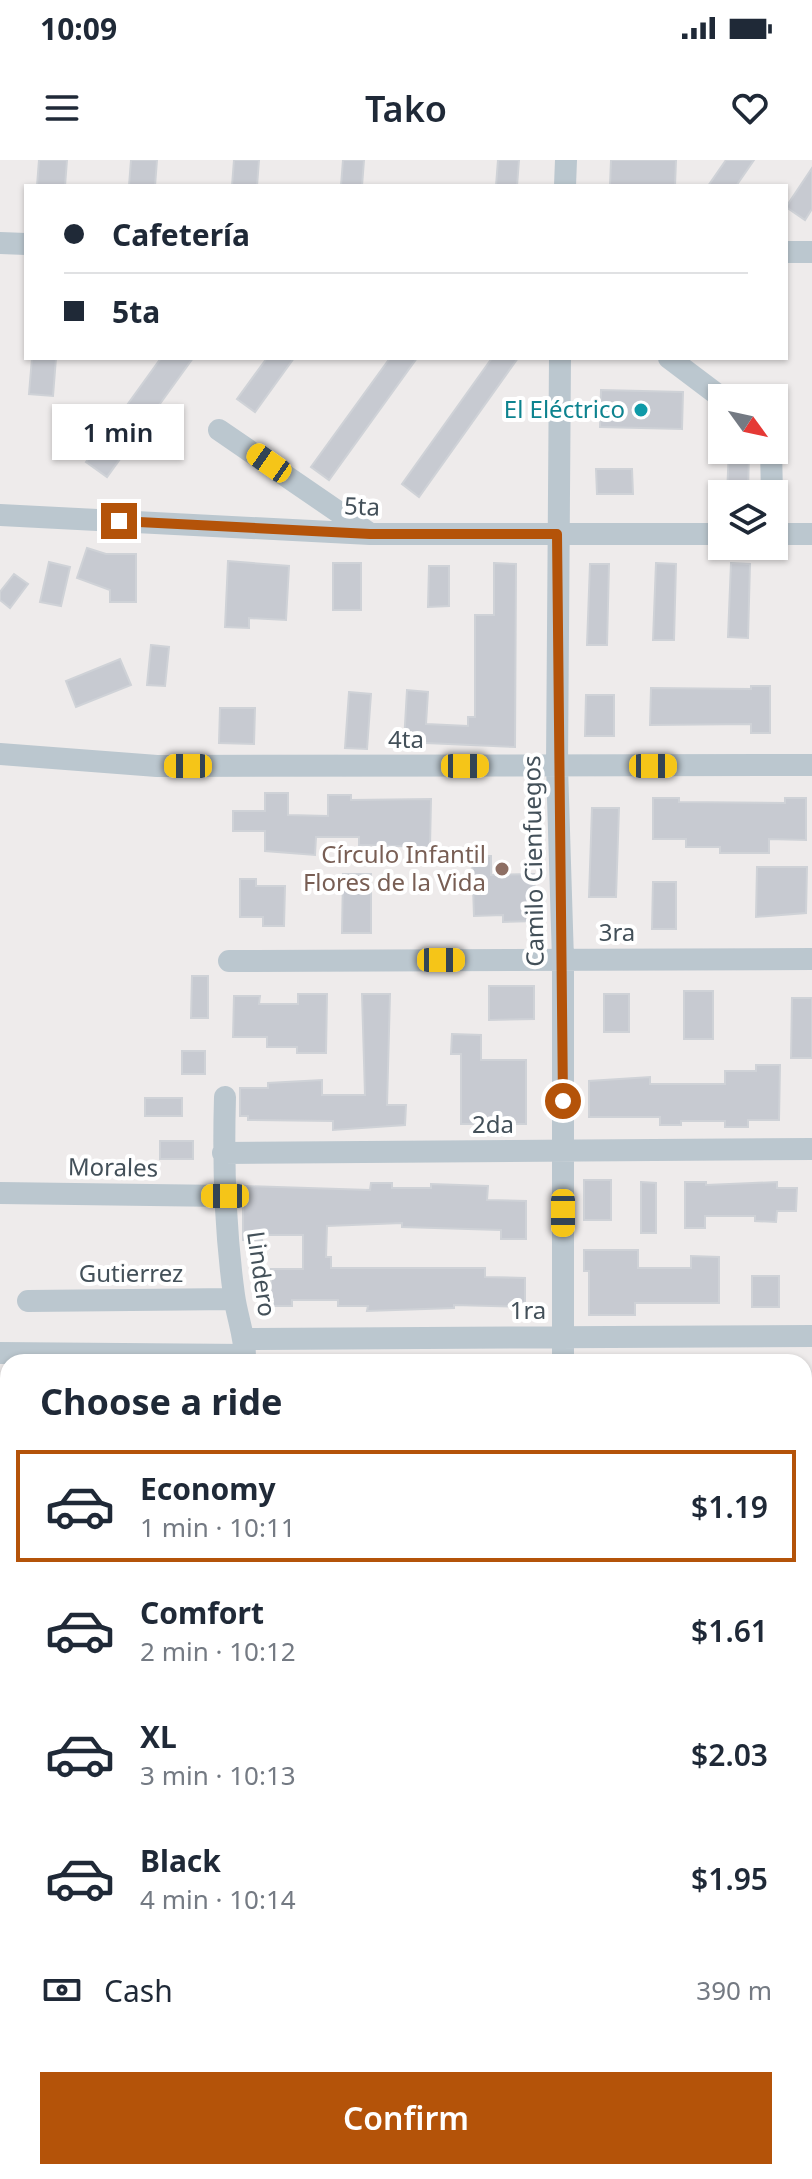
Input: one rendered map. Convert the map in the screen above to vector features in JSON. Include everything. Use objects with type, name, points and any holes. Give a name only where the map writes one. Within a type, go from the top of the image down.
[{"type":"street","points":[[565,184],[566,160]]},
{"type":"street","points":[[0,243],[24,244]]},
{"type":"street","points":[[788,252],[812,252]]},
{"type":"street","name":"Camilo Cienfuegos","points":[[560,360],[557,766],[563,960],[563,1354]]},
{"type":"street","points":[[672,360],[708,387]]},
{"type":"street","points":[[219,430],[370,534]]},
{"type":"street","name":"5ta","points":[[0,515],[370,534],[708,534]]},
{"type":"street","points":[[788,534],[812,534]]},
{"type":"street","name":"4ta","points":[[0,754],[157,766],[812,765]]},
{"type":"street","name":"3ra","points":[[229,961],[812,959]]},
{"type":"street","name":"Lindero","points":[[225,1097],[225,1196],[234,1299],[245,1352]]},
{"type":"street","name":"2da","points":[[223,1153],[812,1149]]},
{"type":"street","name":"Morales","points":[[0,1193],[225,1196]]},
{"type":"street","name":"Gutierrez","points":[[28,1301],[234,1299]]},
{"type":"street","name":"1ra","points":[[0,1353],[245,1352],[563,1337],[812,1336]]},
{"type":"building","points":[[39,160],[67,160],[65,184],[37,184]]},
{"type":"building","points":[[131,160],[157,160],[155,184],[129,184]]},
{"type":"building","points":[[234,160],[259,160],[257,184],[232,184]]},
{"type":"building","points":[[343,160],[364,160],[362,184],[341,184]]},
{"type":"building","points":[[498,160],[519,160],[517,184],[496,184]]},
{"type":"building","points":[[611,160],[676,160],[675,184],[610,184]]},
{"type":"building","points":[[726,160],[754,160],[737,184],[709,184]]},
{"type":"building","points":[[812,168],[812,209],[805,220],[788,208]]},
{"type":"building","points":[[32,360],[56,360],[53,396],[29,394]]},
{"type":"building","points":[[160,360],[192,360],[107,477],[86,462]]},
{"type":"building","points":[[266,360],[293,360],[255,412],[237,399]]},
{"type":"building","points":[[389,360],[416,360],[329,480],[311,467]]},
{"type":"building","points":[[491,360],[517,360],[419,497],[402,484]]},
{"type":"building","name":"El Eléctrico","points":[[601,390],[683,392],[682,429],[600,427]]},
{"type":"building","points":[[728,464],[749,464],[748,480],[728,480]]},
{"type":"building","points":[[596,469],[632,469],[633,494],[597,494]]},
{"type":"building","points":[[87,548],[106,554],[136,554],[136,602],[110,602],[110,590],[77,578]]},
{"type":"building","points":[[228,561],[289,566],[286,620],[249,618],[249,628],[225,627]]},
{"type":"building","points":[[49,562],[70,567],[61,606],[40,602]]},
{"type":"building","points":[[333,563],[361,563],[361,610],[333,610]]},
{"type":"building","points":[[494,563],[516,564],[515,747],[404,742],[407,690],[428,692],[426,724],[468,726],[468,717],[475,717],[475,615],[494,615]]},
{"type":"building","points":[[656,563],[676,564],[674,640],[653,640]]},
{"type":"building","points":[[731,563],[750,564],[748,638],[728,637]]},
{"type":"building","points":[[590,564],[609,564],[607,645],[587,645]]},
{"type":"building","points":[[429,566],[449,566],[449,606],[428,607]]},
{"type":"building","points":[[14,574],[28,584],[10,608],[0,600],[0,592]]},
{"type":"building","points":[[151,645],[169,647],[165,686],[147,685]]},
{"type":"building","points":[[120,659],[131,685],[76,707],[66,681]]},
{"type":"building","points":[[751,686],[770,686],[770,733],[751,733],[751,724],[650,725],[651,688],[751,689]]},
{"type":"building","points":[[349,692],[371,694],[367,749],[345,748]]},
{"type":"building","points":[[586,695],[614,695],[614,736],[585,736]]},
{"type":"building","points":[[220,708],[255,708],[254,744],[219,743]]},
{"type":"building","points":[[265,793],[288,793],[288,815],[328,816],[328,795],[351,795],[351,800],[431,799],[430,847],[359,845],[359,837],[316,837],[315,855],[265,851],[265,831],[233,831],[233,811],[265,811]]},
{"type":"building","points":[[653,798],[679,798],[679,802],[785,803],[785,798],[806,798],[806,840],[769,839],[769,853],[720,853],[720,847],[686,847],[686,839],[653,839]]},
{"type":"building","points":[[592,808],[619,808],[616,897],[589,897]]},
{"type":"building","points":[[472,856],[491,856],[491,875],[534,874],[536,921],[503,922],[503,915],[474,916]]},
{"type":"building","points":[[757,867],[807,867],[806,913],[756,917]]},
{"type":"building","points":[[343,874],[371,874],[371,933],[342,933]]},
{"type":"building","points":[[240,879],[256,879],[256,886],[285,886],[284,926],[263,926],[263,917],[240,917]]},
{"type":"building","points":[[653,882],[676,882],[676,929],[652,929]]},
{"type":"building","points":[[192,976],[208,976],[208,1018],[191,1018]]},
{"type":"building","points":[[489,986],[534,986],[534,1019],[489,1020]]},
{"type":"building","points":[[684,991],[713,991],[713,1039],[684,1039]]},
{"type":"building","points":[[298,994],[327,994],[326,1053],[297,1053],[297,1047],[267,1047],[267,1037],[233,1037],[234,996],[260,996],[259,1004],[298,1004]]},
{"type":"building","points":[[362,994],[390,994],[387,1105],[406,1105],[405,1125],[333,1130],[333,1121],[248,1120],[248,1116],[240,1116],[240,1088],[268,1088],[268,1083],[322,1080],[322,1095],[365,1095]]},
{"type":"building","points":[[604,994],[629,994],[629,1032],[604,1032]]},
{"type":"building","points":[[792,998],[812,998],[812,1058],[791,1058]]},
{"type":"building","points":[[452,1034],[481,1035],[481,1060],[526,1060],[526,1124],[461,1124],[461,1054],[451,1054]]},
{"type":"building","points":[[182,1051],[205,1051],[205,1074],[182,1074]]},
{"type":"building","points":[[756,1065],[780,1065],[779,1120],[748,1120],[748,1127],[725,1127],[725,1121],[681,1121],[681,1125],[660,1125],[660,1117],[589,1117],[589,1081],[650,1077],[650,1084],[725,1084],[725,1071],[756,1071]]},
{"type":"building","points":[[145,1098],[182,1098],[182,1116],[145,1116]]},
{"type":"building","points":[[160,1141],[193,1141],[193,1159],[160,1159]]},
{"type":"building","points":[[584,1180],[611,1180],[611,1220],[584,1220]]},
{"type":"building","points":[[641,1182],[656,1183],[656,1233],[641,1233]]},
{"type":"building","points":[[685,1182],[706,1182],[706,1185],[777,1182],[777,1188],[797,1188],[796,1211],[777,1211],[776,1222],[755,1221],[755,1216],[705,1216],[705,1228],[685,1228]]},
{"type":"building","points":[[371,1183],[392,1183],[392,1188],[431,1188],[431,1184],[488,1186],[487,1200],[526,1201],[526,1239],[501,1239],[501,1230],[402,1227],[402,1223],[327,1226],[326,1257],[331,1257],[331,1268],[485,1268],[485,1277],[525,1278],[525,1307],[454,1305],[454,1308],[367,1311],[368,1306],[338,1306],[338,1300],[292,1300],[292,1306],[271,1306],[271,1269],[303,1269],[303,1235],[262,1235],[262,1240],[243,1240],[243,1186],[370,1190]]},
{"type":"building","points":[[584,1250],[638,1250],[638,1268],[691,1268],[691,1256],[719,1257],[719,1303],[635,1303],[635,1315],[589,1315],[589,1271],[584,1271]]},
{"type":"building","points":[[752,1276],[779,1276],[779,1307],[752,1307]]},
{"type":"place","name":"El Eléctrico","points":[[641,410]]},
{"type":"place","name":"Círculo Infantil Flores de la Vida","points":[[502,869]]},
{"type":"route","points":[[119,521],[370,534],[557,534],[557,766],[563,960],[563,1101]]}]
